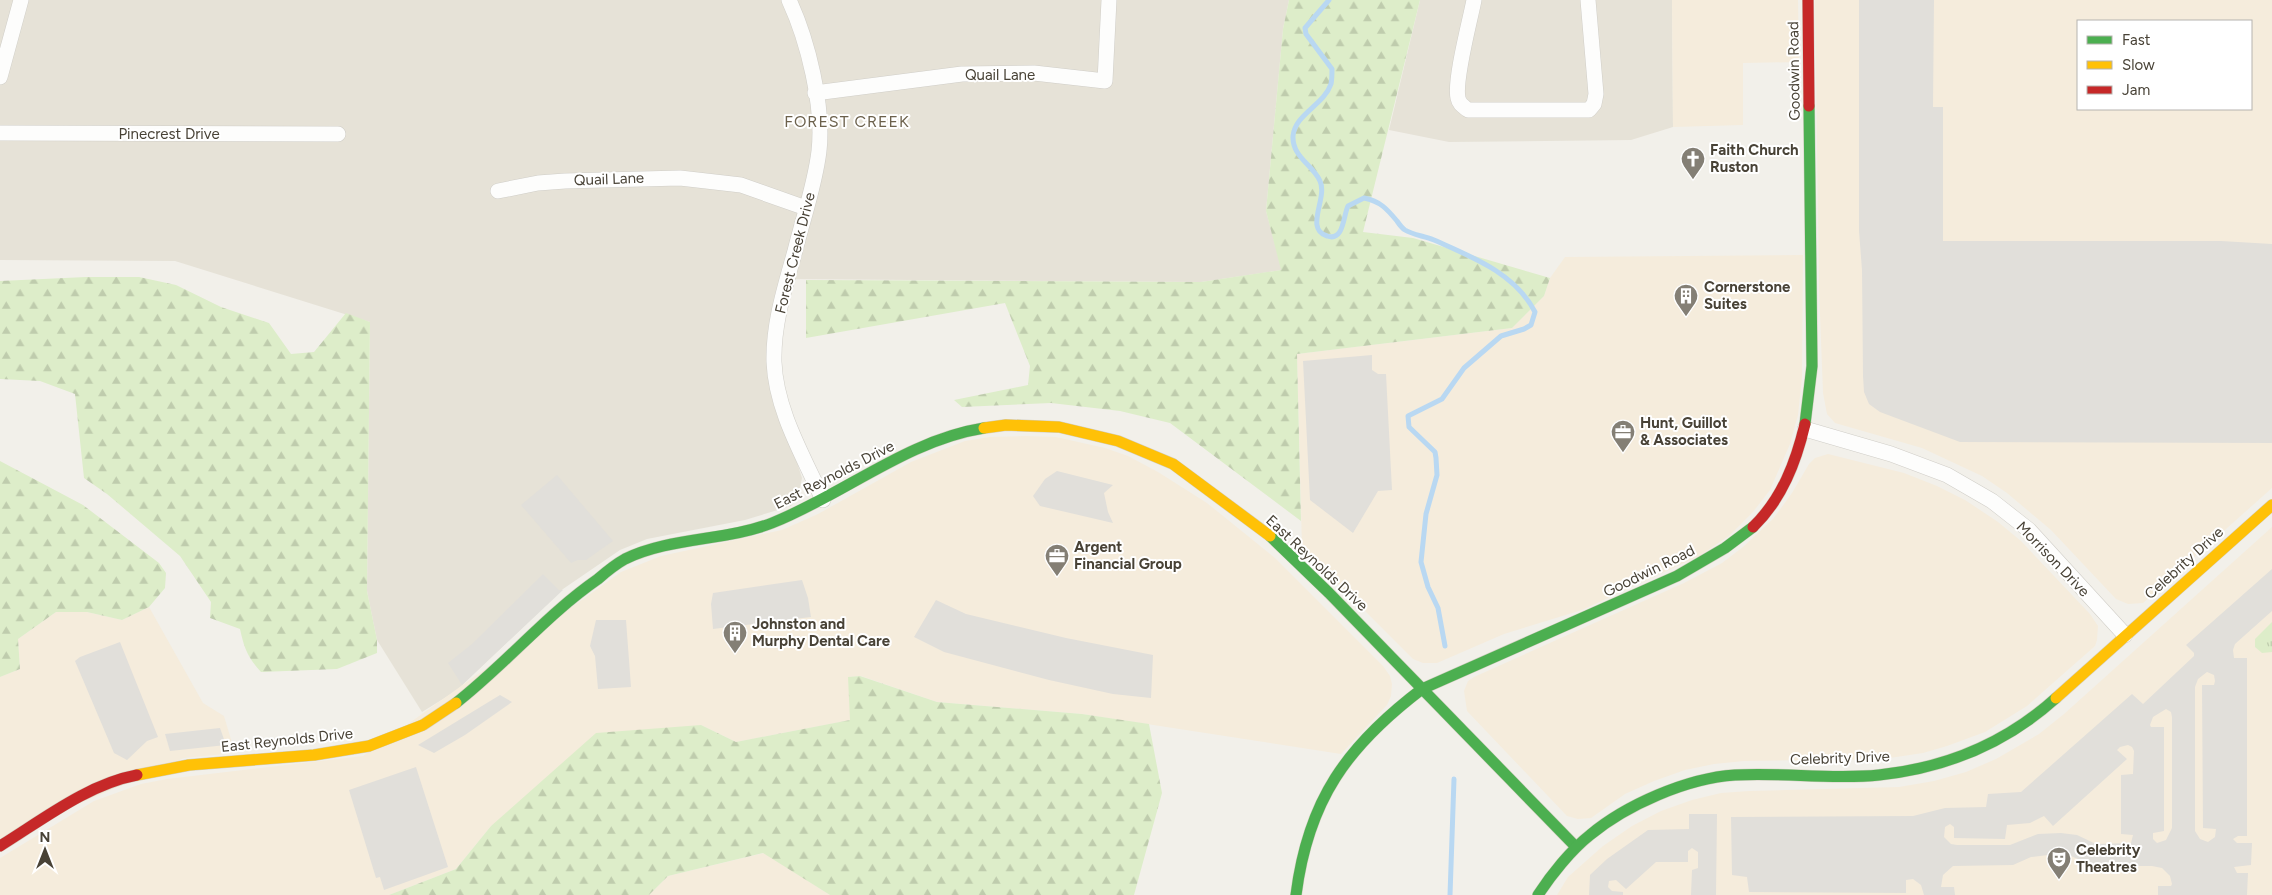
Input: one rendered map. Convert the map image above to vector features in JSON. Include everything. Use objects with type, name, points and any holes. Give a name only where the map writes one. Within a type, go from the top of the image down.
[{"type":"street","points":[[0,77],[21,0]]},
{"type":"street","name":"Forest Creek Drive","points":[[789,0],[806,50],[816,93],[819,115],[819,152],[782,297],[774,362],[777,386],[787,420],[823,500]]},
{"type":"street","name":"Quail Lane","points":[[816,93],[980,73],[1034,73],[1105,81],[1109,0]]},
{"type":"street","points":[[1474,0],[1457,97],[1460,104],[1468,110],[1589,110],[1594,104],[1596,94],[1588,0]]},
{"type":"street","name":"Goodwin Road","points":[[1296,895],[1300,867],[1313,819],[1332,782],[1356,749],[1402,704],[1422,689],[1677,576],[1710,557],[1740,536],[1766,512],[1788,480],[1805,429],[1810,398],[1812,366],[1808,0]]},
{"type":"street","name":"Pinecrest Drive","points":[[0,133],[338,134]]},
{"type":"street","name":"Quail Lane","points":[[498,191],[528,185],[565,181],[680,178],[741,185],[806,208]]},
{"type":"street","name":"East Reynolds Drive","points":[[0,846],[75,799],[127,777],[189,765],[314,755],[369,746],[423,725],[457,702],[495,670],[576,594],[625,559],[680,542],[727,535],[770,524],[823,500],[916,449],[961,432],[1006,425],[1059,427],[1118,441],[1173,464],[1274,539],[1336,600],[1576,847]]},
{"type":"street","name":"Morrison Drive","points":[[1805,429],[1891,454],[1947,475],[1992,501],[2029,530],[2125,635]]},
{"type":"street","name":"Celebrity Drive","points":[[1538,895],[1548,879],[1589,834],[1638,804],[1684,785],[1733,775],[1878,775],[1934,765],[1984,748],[2042,711],[2272,505]]},
{"type":"shaded area","points":[[0,0],[1289,0],[1283,29],[1266,211],[1282,270],[1201,282],[781,279],[773,316],[793,450],[802,478],[798,497],[791,506],[745,520],[647,539],[620,550],[563,589],[456,691],[422,712],[377,640],[367,591],[370,322],[175,261],[0,260]]},
{"type":"shaded area","points":[[1420,0],[1672,0],[1673,127],[1631,140],[1449,142],[1389,130]]},
{"type":"shaded area","points":[[1672,0],[1798,0],[1799,62],[1743,63],[1743,125],[1673,127]]},
{"type":"shaded area","points":[[1815,0],[2272,0],[2272,488],[2143,603],[2128,604],[2116,599],[2051,530],[2007,493],[1982,476],[1922,448],[1835,423],[1827,414],[1823,393],[1819,288]]},
{"type":"shaded area","points":[[1859,0],[1934,0],[1933,107],[1943,107],[1943,241],[2221,241],[2272,244],[2272,443],[1960,442],[1880,412],[1869,404],[1864,392],[1863,376],[1862,270],[1859,231]]},
{"type":"shaded area","points":[[1803,255],[1802,377],[1798,415],[1790,444],[1770,490],[1753,512],[1729,536],[1699,556],[1582,610],[1504,634],[1437,663],[1423,663],[1413,659],[1302,548],[1297,354],[1512,328],[1544,296],[1550,278],[1565,257]]},
{"type":"shaded area","points":[[1372,355],[1372,370],[1378,374],[1386,374],[1392,490],[1378,491],[1353,533],[1310,500],[1303,361]]},
{"type":"shaded area","points":[[990,437],[1056,437],[1105,448],[1128,456],[1158,472],[1207,503],[1275,558],[1383,666],[1390,676],[1392,684],[1391,696],[1387,705],[1341,754],[1082,714],[937,702],[861,676],[849,677],[851,720],[736,742],[701,725],[491,826],[456,869],[389,895],[0,895],[0,858],[94,801],[141,784],[167,779],[363,756],[621,572],[661,556],[782,530],[818,514],[911,462],[965,441]]},
{"type":"shaded area","points":[[1828,454],[1904,473],[1937,486],[1965,500],[1998,522],[2021,541],[2090,614],[2098,626],[2095,646],[2027,706],[1985,732],[1947,746],[1923,753],[1883,759],[1744,761],[1714,764],[1685,770],[1654,781],[1625,794],[1591,818],[1578,819],[1567,816],[1467,711],[1464,691],[1468,681],[1684,583],[1722,563],[1743,547],[1773,519],[1792,493],[1809,464],[1815,458]]},
{"type":"shaded area","points":[[1057,471],[1113,485],[1104,493],[1108,512],[1113,523],[1040,506],[1033,496],[1045,479]]},
{"type":"shaded area","points":[[557,475],[613,541],[586,560],[578,560],[571,563],[521,505]]},
{"type":"shaded area","points":[[2272,527],[2272,895],[1557,895],[1568,877],[1603,846],[1632,826],[1661,811],[1692,800],[1721,793],[1749,791],[1899,787],[1934,781],[1966,772],[1996,759],[2039,734],[2064,714]]},
{"type":"shaded area","points":[[2272,569],[2272,611],[2235,644],[2233,650],[2234,658],[2247,658],[2247,836],[2238,836],[2233,839],[2237,843],[2252,843],[2251,865],[2234,867],[2237,873],[2248,873],[2247,895],[2158,895],[2158,886],[2171,886],[2172,884],[2170,876],[2162,868],[2152,866],[2094,866],[2064,853],[2031,857],[2013,865],[1953,866],[1943,875],[1941,887],[1954,887],[1955,895],[1924,895],[1921,885],[1913,879],[1906,880],[1906,893],[1749,892],[1747,877],[1732,875],[1731,817],[1913,816],[1945,808],[1986,807],[1988,794],[2021,792],[2132,694],[2143,704],[2194,656],[2194,653],[2186,645]],"holes":[[[2207,672],[2214,675],[2215,681],[2214,685],[2202,685],[2203,828],[2216,829],[2215,837],[2208,842],[2200,839],[2195,831],[2195,687],[2198,679]],[[2166,709],[2171,712],[2172,717],[2172,828],[2166,840],[2157,843],[2153,839],[2153,833],[2164,831],[2164,727],[2151,727],[2153,717]],[[2128,745],[2134,751],[2133,774],[2121,775],[2121,834],[2133,835],[2131,843],[2096,844],[2077,835],[2061,833],[2038,834],[2010,845],[1957,845],[1951,844],[1944,837],[1945,827],[1950,824],[1954,827],[1954,838],[2005,839],[2007,825],[2030,823],[2044,816],[2053,826],[2127,759],[2117,750]]]},
{"type":"shaded area","points":[[543,574],[559,590],[563,590],[462,685],[448,663],[472,644]]},
{"type":"shaded area","points":[[802,580],[808,598],[811,617],[713,629],[711,604],[713,593]]},
{"type":"shaded area","points":[[936,600],[966,614],[1066,638],[1153,655],[1151,698],[1113,694],[1049,680],[944,652],[914,637]]},
{"type":"shaded area","points":[[149,607],[203,703],[224,716],[235,753],[184,758],[0,838],[0,677],[20,669],[18,639],[56,612],[87,612],[122,620]]},
{"type":"shaded area","points":[[596,620],[626,620],[631,687],[598,689],[595,656],[590,646]]},
{"type":"shaded area","points":[[120,642],[158,737],[147,741],[127,760],[114,753],[75,661],[80,657]]},
{"type":"shaded area","points":[[500,695],[512,702],[465,735],[434,753],[418,745]]},
{"type":"shaded area","points":[[220,728],[226,745],[170,751],[165,734]]},
{"type":"shaded area","points":[[416,767],[448,867],[384,890],[380,877],[376,878],[349,790]]},
{"type":"shaded area","points":[[1689,814],[1717,814],[1716,895],[1691,895],[1692,870],[1698,868],[1698,852],[1692,848],[1688,851],[1688,862],[1656,862],[1626,889],[1616,880],[1609,881],[1608,887],[1612,891],[1623,892],[1623,895],[1589,895],[1590,875],[1607,859],[1648,830],[1689,829]]},
{"type":"shaded area","points":[[764,853],[830,895],[649,895],[668,876]]},
{"type":"green space","points":[[1289,0],[1420,0],[1363,232],[1413,238],[1550,278],[1544,296],[1512,328],[1297,354],[1301,521],[1170,423],[1120,411],[1051,403],[962,407],[954,400],[1028,385],[1030,366],[1005,303],[806,338],[806,280],[1201,282],[1281,270],[1266,211],[1283,29]]},
{"type":"green space","points":[[86,277],[139,277],[176,285],[221,307],[269,323],[291,354],[314,352],[346,313],[370,322],[367,591],[377,640],[377,653],[337,669],[261,672],[247,652],[240,629],[210,618],[211,602],[180,556],[107,494],[84,478],[75,394],[40,381],[0,379],[0,281]]},
{"type":"green space","points":[[0,461],[83,505],[159,563],[166,573],[165,588],[149,607],[122,620],[87,612],[56,612],[18,639],[20,669],[0,677]]},
{"type":"green space","points":[[2272,622],[2272,652],[2262,653],[2255,647],[2255,639]]},
{"type":"green space","points":[[860,676],[937,702],[1082,714],[1149,724],[1162,793],[1134,895],[830,895],[763,853],[668,876],[649,895],[389,895],[456,869],[491,826],[596,733],[701,725],[736,742],[850,720],[848,677]]},
{"type":"waterway","points":[[1329,0],[1305,28],[1306,34],[1332,69],[1331,84],[1322,98],[1304,115],[1295,128],[1293,136],[1296,150],[1317,175],[1322,188],[1317,220],[1317,227],[1320,232],[1327,236],[1333,237],[1337,235],[1342,227],[1348,206],[1364,198],[1375,201],[1386,209],[1405,230],[1463,253],[1504,277],[1526,298],[1535,312],[1531,325],[1501,336],[1464,368],[1442,399],[1408,416],[1409,427],[1435,452],[1436,458],[1437,475],[1426,514],[1421,562],[1428,587],[1438,608],[1445,646]]},
{"type":"waterway","points":[[1450,895],[1454,779]]},
{"type":"traffic: fast","points":[[1805,424],[1812,366],[1809,106]]},
{"type":"traffic: fast","points":[[456,703],[561,608],[625,559],[660,547],[736,533],[772,523],[928,444],[956,434],[984,428]]},
{"type":"traffic: fast","points":[[1296,895],[1310,831],[1321,803],[1335,778],[1352,754],[1372,732],[1422,689],[1677,576],[1725,548],[1753,527]]},
{"type":"traffic: fast","points":[[1270,536],[1329,593],[1576,847]]},
{"type":"traffic: fast","points":[[1538,895],[1562,863],[1590,835],[1621,813],[1678,787],[1697,781],[1735,775],[1861,776],[1904,772],[1973,751],[2017,728],[2056,698]]},
{"type":"traffic: slow","points":[[984,428],[1006,425],[1059,427],[1118,441],[1173,464],[1270,536]]},
{"type":"traffic: slow","points":[[2056,698],[2272,505]]},
{"type":"traffic: slow","points":[[137,775],[189,765],[314,755],[369,746],[423,725],[456,703]]},
{"type":"traffic: jam","points":[[1808,0],[1809,106]]},
{"type":"traffic: jam","points":[[1753,527],[1780,492],[1792,466],[1805,424]]},
{"type":"traffic: jam","points":[[0,846],[49,814],[83,795],[101,786],[137,775]]},
{"type":"place","name":"Faith Church Ruston","points":[[1693,180]]},
{"type":"place","name":"Cornerstone Suites","points":[[1686,317]]},
{"type":"place","name":"Hunt, Guillot & Associates","points":[[1623,453]]},
{"type":"place","name":"Argent Financial Group","points":[[1057,577]]},
{"type":"place","name":"Johnston and Murphy Dental Care","points":[[735,654]]},
{"type":"place","name":"Celebrity Theatres","points":[[2059,880]]},
{"type":"district","name":"FOREST CREEK","points":[[847,121]]}]
